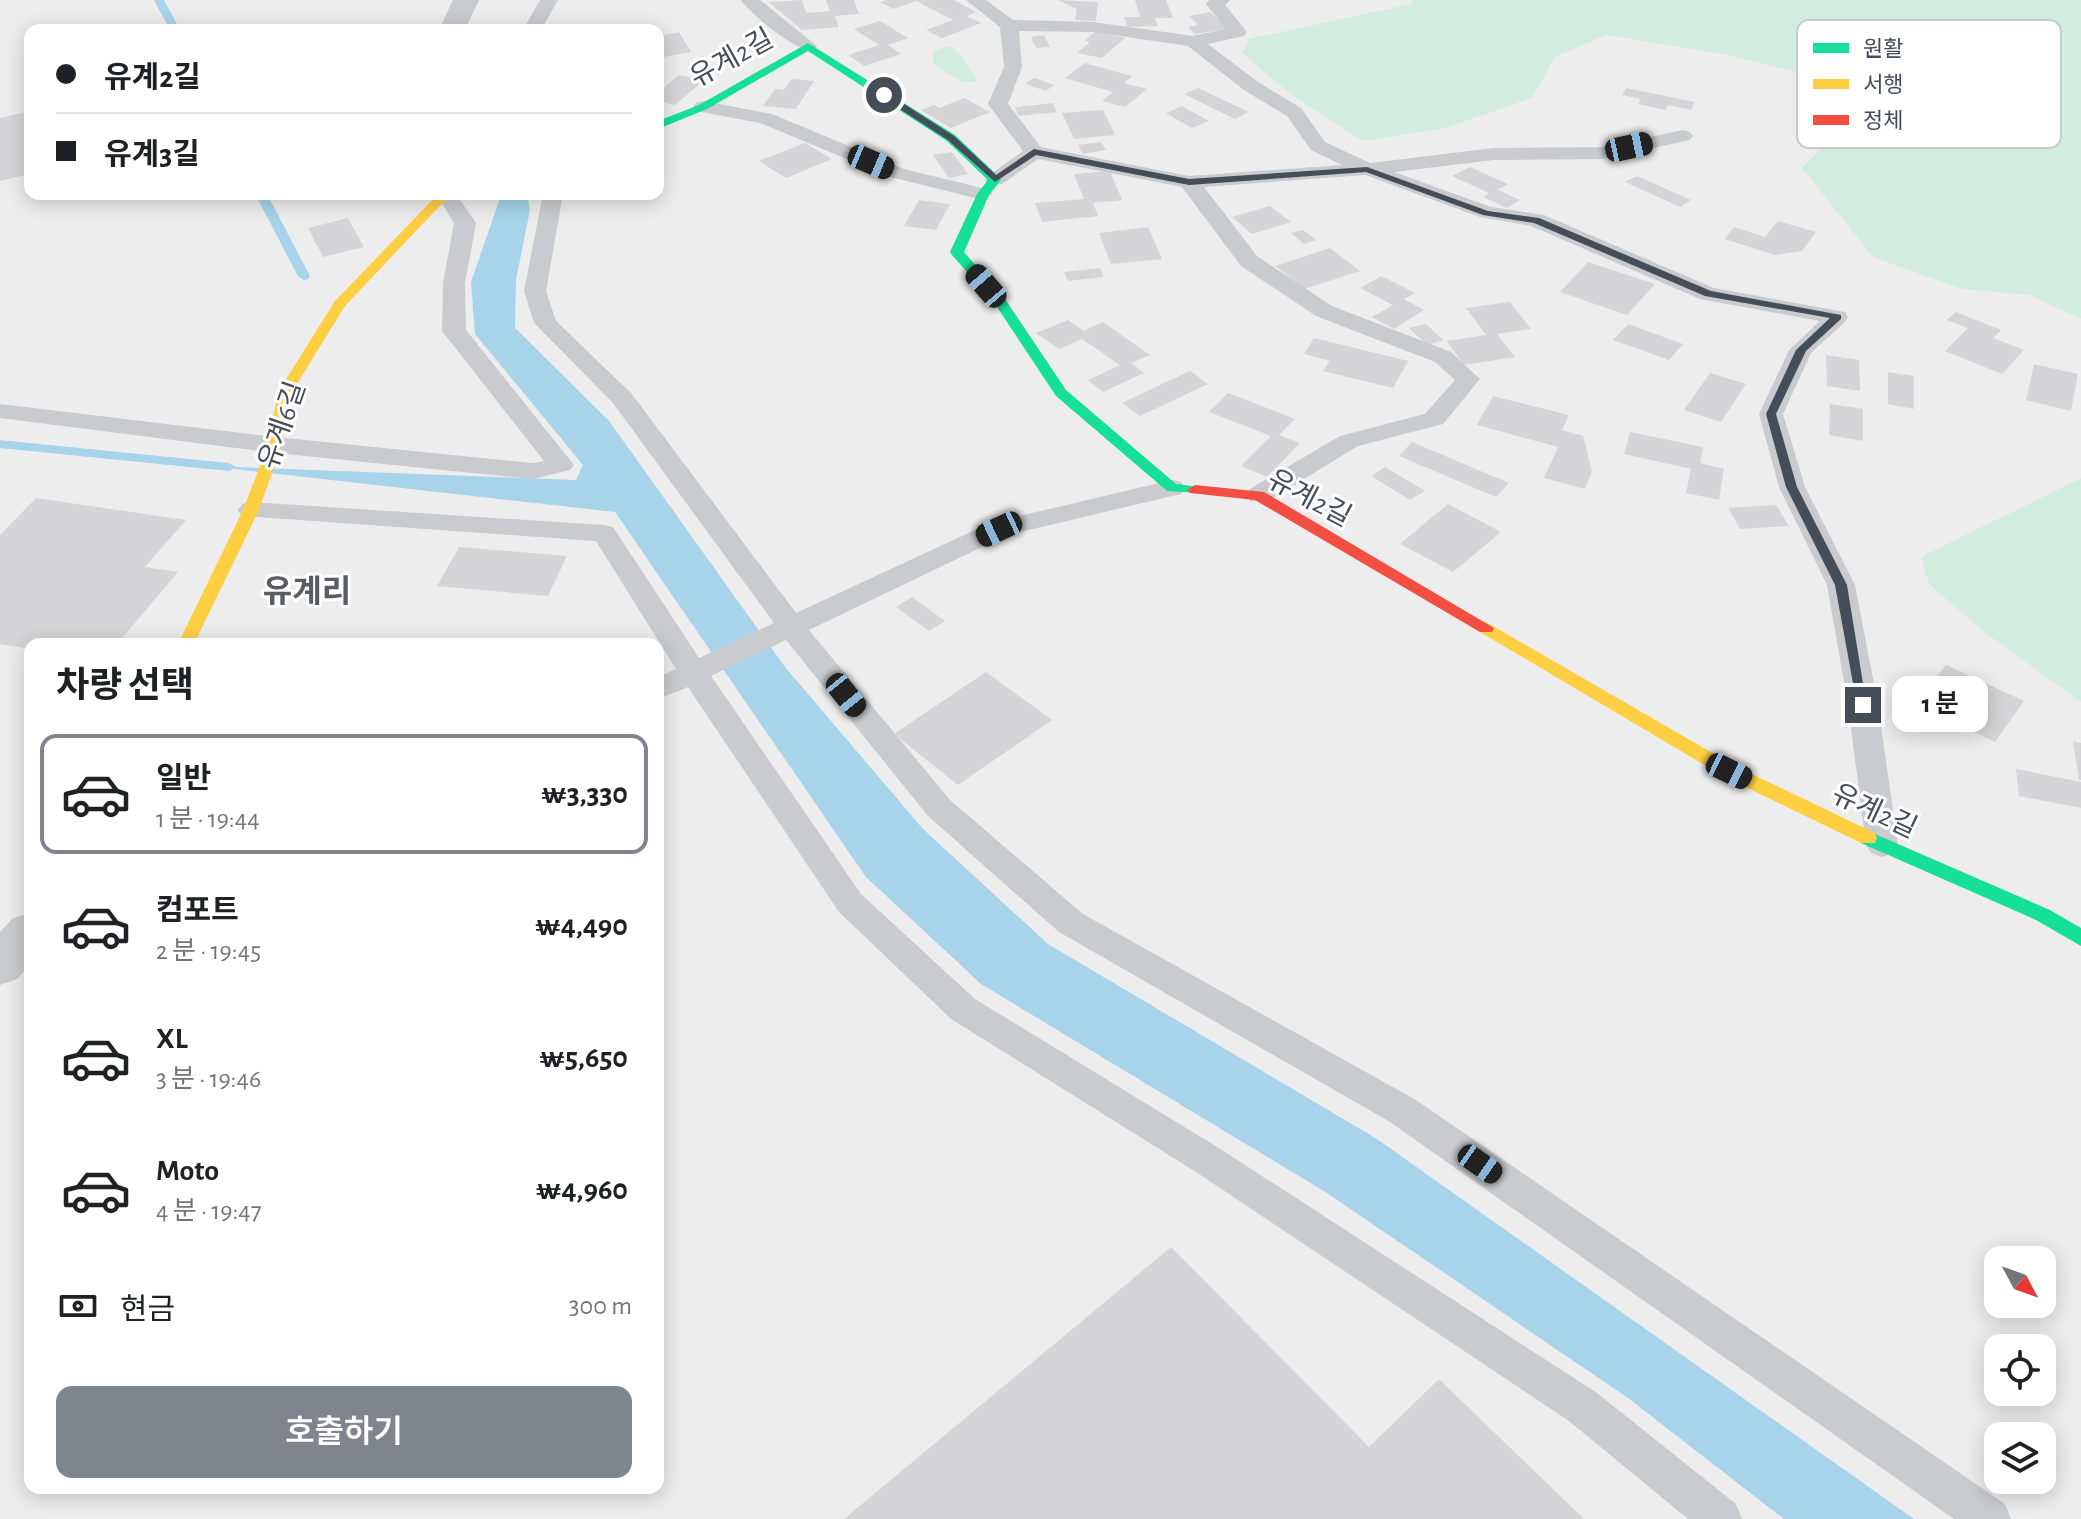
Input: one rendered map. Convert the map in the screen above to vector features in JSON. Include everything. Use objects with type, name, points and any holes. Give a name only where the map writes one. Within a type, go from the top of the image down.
[{"type":"street","points":[[455,24],[466,0]]},
{"type":"street","name":"유계2길","points":[[664,123],[703,107],[808,46],[951,138],[989,187]]},
{"type":"street","points":[[989,187],[957,252],[1000,302],[1061,393],[1172,488]]},
{"type":"street","name":"유계6길","points":[[189,638],[251,510],[275,445],[285,392],[340,304],[439,200]]},
{"type":"street","name":"유계2길","points":[[1172,488],[1259,495],[1729,771],[1882,845],[2043,915],[2081,938]]},
{"type":"street","points":[[0,965],[24,939]]},
{"type":"lane","points":[[535,24],[549,0]]},
{"type":"lane","points":[[750,0],[760,11],[808,46]]},
{"type":"lane","points":[[975,0],[1009,25],[1093,27],[1193,41],[1238,32],[1215,4],[1221,0]]},
{"type":"lane","points":[[1009,25],[1013,67],[998,104],[1034,152],[1189,182],[1367,169],[1494,154],[1602,153],[1683,136]]},
{"type":"lane","points":[[1193,41],[1251,86],[1294,112],[1318,146],[1367,169],[1487,213],[1536,220],[1708,294],[1837,317],[1801,350],[1771,414],[1792,487],[1841,585],[1863,705],[1882,845]]},
{"type":"lane","points":[[703,107],[765,118],[897,173],[989,187],[1034,152]]},
{"type":"lane","points":[[1189,182],[1249,261],[1324,311],[1443,357],[1468,379],[1434,419],[1349,441],[1259,495]]},
{"type":"lane","points":[[0,411],[275,445],[533,471],[561,465],[454,331],[454,283],[465,223],[449,200]]},
{"type":"lane","points":[[552,200],[535,291],[545,323],[622,398],[791,627],[939,808],[1071,923],[1403,1111],[1990,1519]]},
{"type":"lane","points":[[664,686],[999,529],[1172,488]]},
{"type":"lane","points":[[251,510],[604,533],[693,672],[850,903],[963,1009],[1209,1161],[1583,1407],[1721,1519]]},
{"type":"green space","points":[[1412,0],[2081,0],[2081,319],[2030,295],[1962,289],[1873,257],[1802,168],[1821,148],[2061,148],[2061,20],[1797,20],[1797,72],[1723,54],[1606,35],[1555,57],[1532,98],[1445,128],[1363,141],[1293,96],[1242,53],[1249,39],[1411,4]]},
{"type":"green space","points":[[947,46],[955,49],[979,81],[960,80],[933,63],[934,51]]},
{"type":"green space","points":[[2081,478],[2081,702],[1980,629],[1929,584],[1921,557]]},
{"type":"water","points":[[528,200],[530,210],[516,280],[515,328],[609,421],[785,667],[923,829],[1048,944],[1377,1139],[1914,1519],[1784,1519],[1628,1398],[1327,1193],[981,984],[866,877],[615,512],[208,466],[576,480],[583,465],[475,334],[471,282],[499,201]]},
{"type":"building","points":[[802,0],[806,13],[830,11],[826,0],[854,0],[859,14],[835,16],[839,27],[802,30],[769,2]]},
{"type":"building","points":[[886,0],[954,0],[976,12],[966,16],[981,23],[942,38],[926,30],[953,20],[916,1],[893,9],[880,2]]},
{"type":"building","points":[[1058,0],[1098,2],[1096,21],[1075,20],[1077,9]]},
{"type":"building","points":[[1135,0],[1166,0],[1173,18],[1155,18],[1158,26],[1127,27],[1124,17],[1140,17]]},
{"type":"building","points":[[1210,12],[1228,29],[1195,34],[1188,27],[1198,25],[1189,16]]},
{"type":"building","points":[[880,21],[908,38],[888,45],[901,54],[864,66],[848,55],[879,45],[854,29]]},
{"type":"building","points":[[1096,31],[1125,38],[1102,58],[1077,53],[1090,42],[1084,41]]},
{"type":"building","points":[[679,32],[691,52],[664,57],[664,35]]},
{"type":"building","points":[[1044,35],[1050,47],[1036,48],[1031,37]]},
{"type":"building","points":[[1085,63],[1132,76],[1124,83],[1147,89],[1125,107],[1102,101],[1113,92],[1065,78]]},
{"type":"building","points":[[679,75],[704,80],[675,105],[664,102],[664,88]]},
{"type":"building","points":[[1034,78],[1054,85],[1046,91],[1025,84]]},
{"type":"building","points":[[791,79],[814,81],[796,109],[763,106],[775,89],[784,90]]},
{"type":"building","points":[[1198,88],[1249,112],[1235,119],[1184,94]]},
{"type":"building","points":[[1626,88],[1695,102],[1691,110],[1668,105],[1666,110],[1638,104],[1641,99],[1622,95]]},
{"type":"building","points":[[964,98],[990,112],[951,128],[921,110],[934,105],[939,108]]},
{"type":"building","points":[[1053,103],[1057,112],[1019,116],[1015,107]]},
{"type":"building","points":[[1182,106],[1209,121],[1192,128],[1166,113]]},
{"type":"building","points":[[1103,110],[1115,135],[1074,139],[1062,113]]},
{"type":"building","points":[[24,112],[24,175],[0,181],[0,118]]},
{"type":"building","points":[[1101,142],[1106,150],[1083,154],[1078,145]]},
{"type":"building","points":[[805,143],[832,159],[786,178],[759,161]]},
{"type":"building","points":[[952,152],[968,174],[949,178],[933,155]]},
{"type":"building","points":[[1470,167],[1508,184],[1498,190],[1520,200],[1507,208],[1483,197],[1489,193],[1452,176]]},
{"type":"building","points":[[1110,171],[1122,200],[1093,203],[1098,216],[1042,222],[1035,203],[1084,199],[1074,174]]},
{"type":"building","points":[[1637,176],[1691,200],[1680,207],[1625,182]]},
{"type":"building","points":[[919,200],[950,204],[936,230],[904,226]]},
{"type":"building","points":[[1270,206],[1291,222],[1252,234],[1232,217]]},
{"type":"building","points":[[348,218],[364,247],[323,257],[308,228]]},
{"type":"building","points":[[1778,221],[1816,232],[1802,251],[1775,255],[1725,239],[1734,227],[1765,237]]},
{"type":"building","points":[[1148,227],[1162,259],[1111,264],[1099,233]]},
{"type":"building","points":[[1303,230],[1316,240],[1304,244],[1291,233]]},
{"type":"building","points":[[1330,248],[1360,271],[1305,289],[1275,266]]},
{"type":"building","points":[[1588,262],[1655,284],[1627,315],[1560,292]]},
{"type":"building","points":[[1100,268],[1104,277],[1068,281],[1064,272]]},
{"type":"building","points":[[1381,276],[1415,293],[1404,299],[1424,310],[1394,329],[1372,317],[1393,305],[1360,288]]},
{"type":"building","points":[[1510,302],[1531,329],[1497,334],[1515,357],[1464,365],[1447,341],[1486,335],[1466,308]]},
{"type":"building","points":[[1956,312],[2001,330],[1993,338],[2024,350],[2002,374],[1945,351],[1968,328],[1947,320]]},
{"type":"building","points":[[1068,320],[1084,331],[1103,322],[1150,355],[1131,363],[1144,373],[1103,392],[1088,380],[1120,365],[1082,339],[1059,349],[1036,333]]},
{"type":"building","points":[[1426,324],[1443,340],[1427,345],[1409,328]]},
{"type":"building","points":[[1628,324],[1683,344],[1669,360],[1613,340]]},
{"type":"building","points":[[1314,338],[1408,361],[1393,388],[1323,371],[1330,361],[1304,354]]},
{"type":"building","points":[[1826,355],[1859,360],[1860,391],[1827,386]]},
{"type":"building","points":[[2034,364],[2078,374],[2071,411],[2026,400]]},
{"type":"building","points":[[1190,371],[1208,384],[1140,416],[1122,403]]},
{"type":"building","points":[[1888,372],[1914,376],[1914,409],[1888,404]]},
{"type":"building","points":[[1710,373],[1746,384],[1721,422],[1684,410]]},
{"type":"building","points":[[1228,393],[1295,419],[1279,435],[1300,443],[1267,477],[1241,466],[1271,436],[1209,412]]},
{"type":"building","points":[[1493,396],[1569,415],[1562,430],[1583,436],[1592,471],[1585,489],[1544,478],[1558,447],[1477,425]]},
{"type":"building","points":[[1830,404],[1863,409],[1863,441],[1829,435]]},
{"type":"building","points":[[1630,432],[1703,447],[1700,463],[1724,469],[1719,500],[1686,493],[1691,469],[1624,454]]},
{"type":"building","points":[[1412,442],[1509,483],[1496,497],[1399,456]]},
{"type":"building","points":[[1385,467],[1425,491],[1410,500],[1371,476]]},
{"type":"building","points":[[36,498],[186,520],[145,567],[178,572],[122,638],[24,638],[24,648],[0,644],[0,535]]},
{"type":"building","points":[[1448,504],[1501,532],[1453,572],[1400,544]]},
{"type":"building","points":[[1776,505],[1789,526],[1740,529],[1728,508]]},
{"type":"building","points":[[459,547],[567,556],[548,596],[437,586]]},
{"type":"building","points":[[912,597],[945,621],[929,631],[896,607]]},
{"type":"building","points":[[1946,665],[2024,701],[1995,742],[1916,704]]},
{"type":"building","points":[[986,672],[1052,720],[958,785],[894,734]]},
{"type":"building","points":[[2073,741],[2081,743],[2081,780],[2079,780]]},
{"type":"building","points":[[2016,769],[2081,782],[2081,808],[2019,796]]},
{"type":"building","points":[[1171,1247],[1369,1447],[1439,1379],[1584,1519],[844,1519]]},
{"type":"waterway","points":[[159,0],[172,24]]},
{"type":"waterway","points":[[264,200],[304,276]]},
{"type":"waterway","points":[[0,444],[229,467]]},
{"type":"traffic: fast","points":[[664,123],[703,107],[808,46],[951,138],[995,180],[983,194],[957,252],[1000,302],[1061,393],[1172,488],[1195,490]]},
{"type":"traffic: fast","points":[[1868,838],[2043,915],[2081,938]]},
{"type":"traffic: slow","points":[[189,638],[251,510],[275,445],[285,392],[340,304],[439,200]]},
{"type":"traffic: slow","points":[[1486,628],[1729,771],[1868,838]]},
{"type":"traffic: jam","points":[[1195,490],[1259,495],[1486,628]]},
{"type":"district","name":"유계리","points":[[307,591]]},
{"type":"route","points":[[884,95],[951,138],[995,180],[1034,152],[1189,182],[1367,169],[1487,213],[1536,220],[1708,294],[1837,317],[1801,350],[1771,414],[1792,487],[1841,585],[1863,705]]}]
